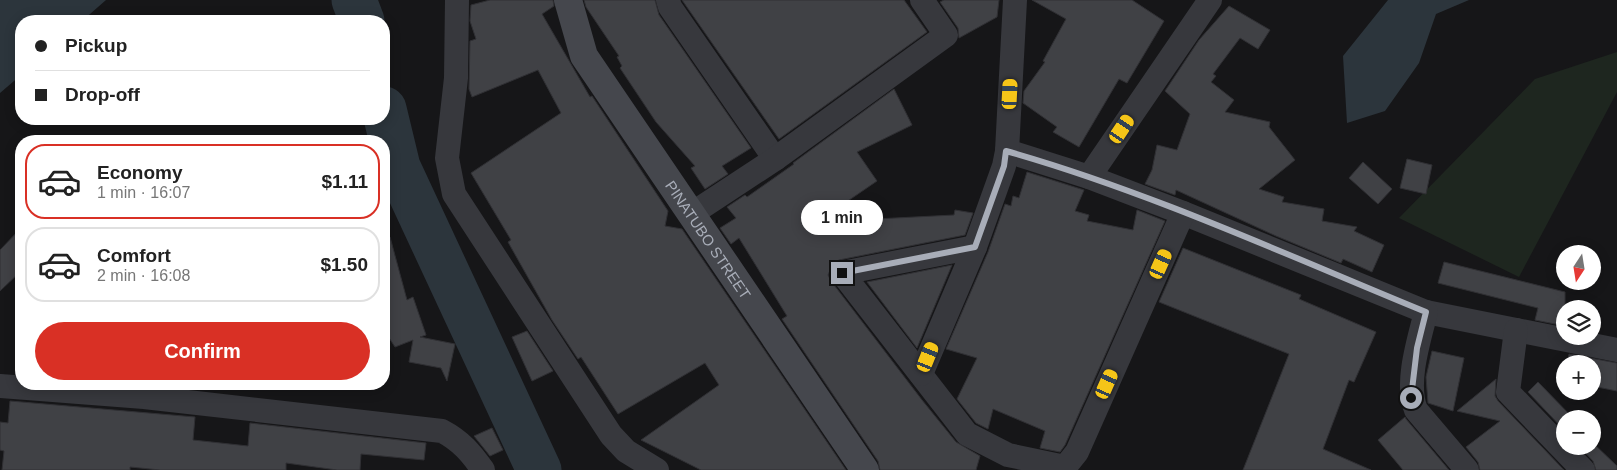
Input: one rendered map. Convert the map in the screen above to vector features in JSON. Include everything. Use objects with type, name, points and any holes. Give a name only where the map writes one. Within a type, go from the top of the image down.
[{"type":"street","points":[[458,0],[456,78],[447,158],[454,194],[611,435],[626,451],[657,470]]},
{"type":"street","name":"PINATUBO STREET","points":[[568,0],[584,56],[693,213],[865,470]]},
{"type":"street","points":[[668,0],[670,7],[775,159]]},
{"type":"street","points":[[693,213],[775,159],[946,35],[922,0]]},
{"type":"street","points":[[921,374],[975,247],[1004,166],[1015,0]]},
{"type":"street","points":[[1089,177],[1210,0]]},
{"type":"street","points":[[1006,151],[1089,177],[1426,312],[1617,350]]},
{"type":"street","points":[[975,247],[842,273],[967,434],[1008,455],[1066,467],[1077,452],[1183,214]]},
{"type":"street","points":[[1426,312],[1417,348],[1411,398],[1416,410],[1467,470]]},
{"type":"street","points":[[1516,330],[1508,392],[1583,470]]},
{"type":"street","points":[[0,386],[15,387]]},
{"type":"street","points":[[52,390],[144,397],[442,431],[457,439],[470,451],[483,470]]},
{"type":"shaded area","points":[[0,0],[106,0],[89,15],[15,15],[15,80],[0,93]]},
{"type":"shaded area","points":[[1388,0],[1469,0],[1436,14],[1419,63],[1385,111],[1347,123],[1343,56]]},
{"type":"shaded area","points":[[1617,52],[1617,92],[1519,277],[1399,218],[1535,79]]},
{"type":"building","points":[[490,0],[553,0],[554,6],[542,14],[590,97],[592,96],[668,211],[665,226],[682,229],[846,470],[701,470],[641,440],[719,385],[705,363],[618,414],[581,357],[578,359],[552,320],[508,242],[511,240],[471,173],[561,113],[538,70],[472,97],[469,89],[470,41],[476,39],[470,21],[471,5]]},
{"type":"building","points":[[584,0],[655,0],[659,15],[751,148],[722,166],[728,174],[705,189],[691,168],[695,166],[656,122],[620,68],[622,66],[617,57],[619,56],[586,7]]},
{"type":"building","points":[[682,0],[904,0],[927,32],[779,139]]},
{"type":"building","points":[[944,0],[999,0],[997,17],[959,38],[958,28],[940,2]]},
{"type":"building","points":[[1032,0],[1132,0],[1164,21],[1127,83],[1119,79],[1079,147],[1053,132],[1057,127],[1023,103],[1024,91],[1045,62],[1043,61],[1066,19]]},
{"type":"building","points":[[1229,6],[1270,30],[1258,49],[1240,38],[1213,74],[1216,76],[1211,82],[1234,100],[1225,112],[1270,122],[1269,127],[1295,160],[1259,189],[1284,197],[1282,202],[1324,209],[1322,221],[1357,227],[1354,231],[1384,245],[1372,272],[1343,259],[1341,263],[1276,236],[1176,190],[1175,195],[1145,184],[1152,170],[1157,145],[1177,150],[1190,114],[1165,91],[1199,40]]},
{"type":"building","points":[[894,89],[912,125],[857,152],[877,181],[817,222],[954,215],[955,210],[973,213],[965,235],[839,260],[833,263],[828,275],[956,442],[980,456],[976,470],[880,470],[878,461],[782,319],[787,316],[739,238],[731,244],[720,228],[736,218],[727,207],[745,195],[747,197],[794,164]]},
{"type":"building","points":[[1407,159],[1432,165],[1426,194],[1400,188]]},
{"type":"building","points":[[1363,162],[1392,189],[1378,204],[1349,178]]},
{"type":"building","points":[[1027,172],[1084,190],[1075,211],[1089,215],[1087,221],[1133,230],[1137,210],[1165,221],[1065,445],[1060,452],[1040,448],[1045,431],[993,409],[988,429],[976,423],[957,399],[977,358],[946,349],[988,252],[1005,204],[1011,206],[1013,196],[1019,198]]},
{"type":"building","points":[[15,234],[15,277],[0,291],[0,250]]},
{"type":"building","points":[[390,237],[407,300],[413,297],[426,335],[420,337],[455,344],[447,381],[441,368],[409,362],[413,340],[395,347],[390,339]]},
{"type":"building","points":[[1183,248],[1301,295],[1299,299],[1376,332],[1354,382],[1349,380],[1323,449],[1371,470],[1243,470],[1289,354],[1159,302]]},
{"type":"building","points":[[1444,262],[1565,292],[1565,300],[1556,300],[1556,324],[1535,320],[1538,308],[1438,283]]},
{"type":"building","points":[[952,265],[917,348],[867,282]]},
{"type":"building","points":[[527,331],[553,371],[532,381],[512,337]]},
{"type":"building","points":[[1432,351],[1464,358],[1453,411],[1428,403],[1426,377]]},
{"type":"building","points":[[1601,360],[1617,363],[1617,391],[1601,388]]},
{"type":"building","points":[[1496,379],[1495,396],[1498,401],[1564,470],[1480,470],[1478,462],[1466,447],[1500,421],[1457,411]]},
{"type":"building","points":[[1538,382],[1565,410],[1556,410],[1556,422],[1528,392]]},
{"type":"building","points":[[10,401],[195,417],[193,440],[248,446],[250,423],[426,443],[424,460],[361,454],[360,470],[337,470],[286,463],[286,470],[160,470],[130,467],[130,470],[2,470],[4,451],[0,450],[0,422],[8,423]]},
{"type":"building","points":[[1405,417],[1449,470],[1403,470],[1378,440]]},
{"type":"building","points":[[492,428],[503,450],[490,456],[474,436]]},
{"type":"building","points":[[1601,451],[1617,466],[1617,470],[1596,470],[1593,461],[1587,455],[1601,455]]},
{"type":"waterway","points":[[354,0],[360,15]]},
{"type":"waterway","points":[[388,125],[398,167],[539,470]]},
{"type":"route","points":[[842,273],[975,247],[1004,166],[1006,151],[1089,177],[1168,207],[1426,312],[1417,348],[1411,398]]}]
